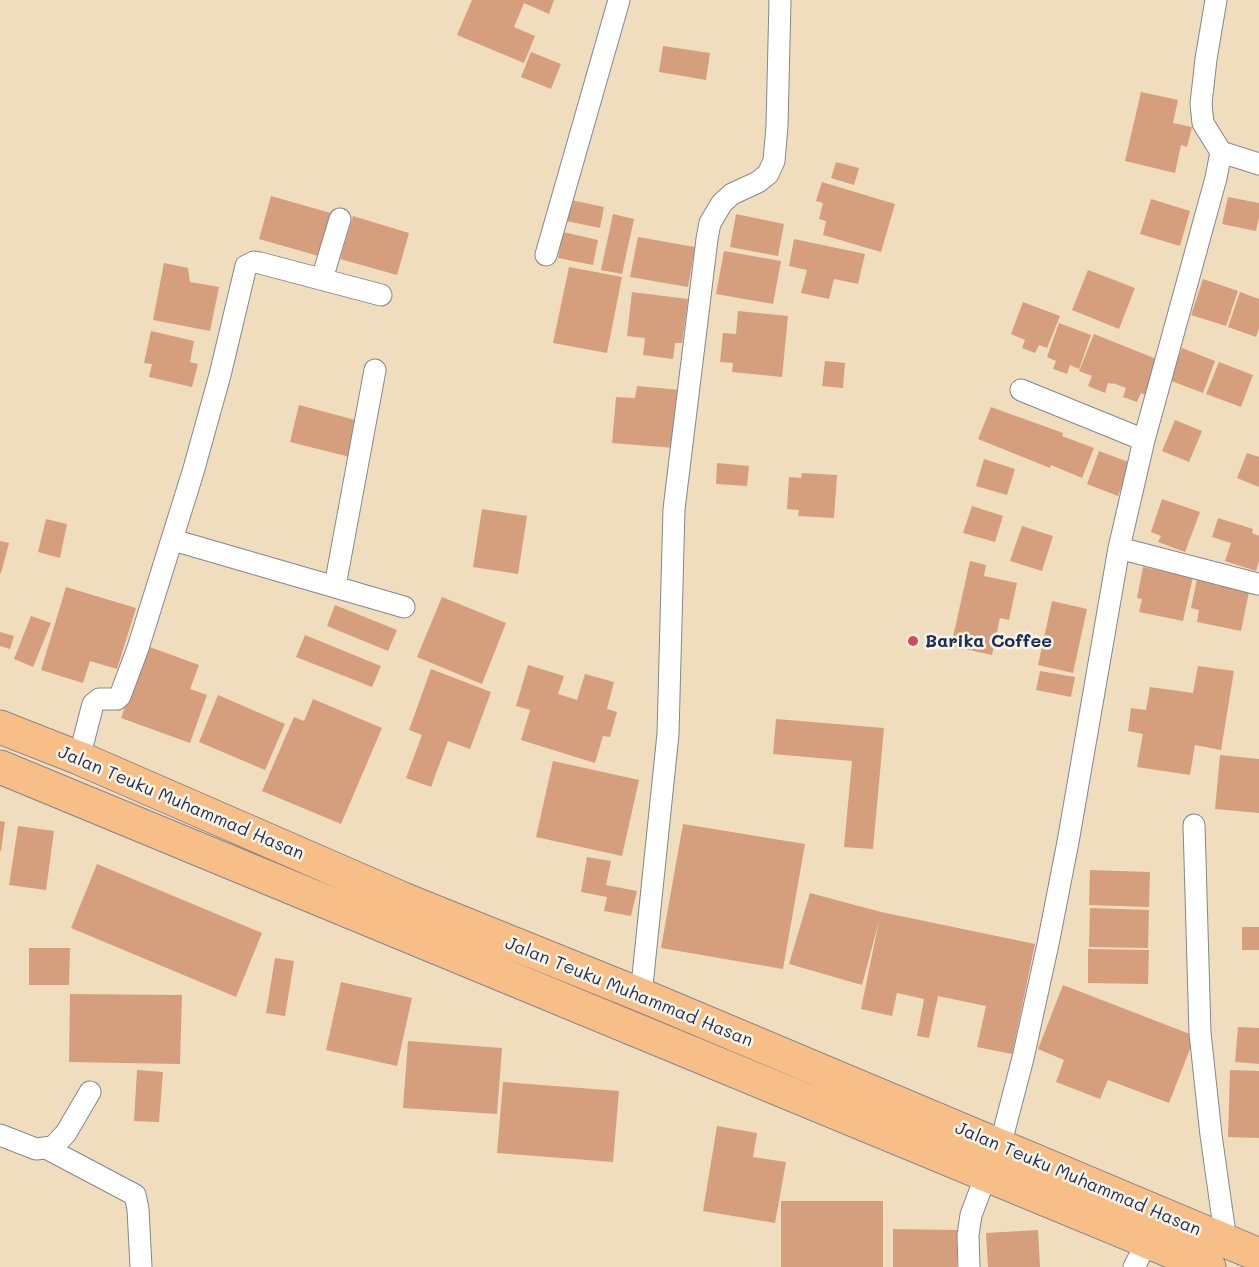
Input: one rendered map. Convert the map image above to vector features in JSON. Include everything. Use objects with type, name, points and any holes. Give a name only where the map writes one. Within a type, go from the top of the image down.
[{"type":"highway","name":"Jalan Teuku Muhammad Hasan","points":[[0,727],[79,758],[403,898],[1000,1146],[1218,1254]]},
{"type":"highway","name":"Jalan Teuku Muhammad Hasan","points":[[0,766],[986,1175],[1141,1254],[1259,1255]]},
{"type":"highway","points":[[507,977],[516,945]]},
{"type":"street","points":[[546,255],[619,0]]},
{"type":"street","points":[[641,995],[668,734],[674,509],[707,239],[710,223],[722,203],[732,194],[758,182],[768,174],[774,161],[780,0]]},
{"type":"street","points":[[1216,0],[1201,104],[1203,123],[1221,152],[1259,164]]},
{"type":"street","points":[[1000,1146],[1023,1058],[1066,854],[1119,548],[1144,440],[1216,178],[1221,152]]},
{"type":"street","points":[[322,279],[340,219]]},
{"type":"street","points":[[79,758],[93,705],[99,699],[117,699],[123,693],[173,540],[220,375],[246,266],[254,262],[261,262],[381,295]]},
{"type":"street","points":[[334,586],[375,370]]},
{"type":"street","points":[[1021,390],[1144,440]]},
{"type":"street","points":[[173,540],[404,607]]},
{"type":"street","points":[[1119,548],[1258,584]]},
{"type":"street","points":[[1194,825],[1200,1033],[1211,1136],[1218,1254]]},
{"type":"street","points":[[0,1135],[36,1149],[53,1147],[66,1133],[90,1092]]},
{"type":"street","points":[[48,1149],[135,1196],[138,1209],[141,1267]]},
{"type":"street","points":[[969,1267],[968,1235],[971,1215],[986,1175]]},
{"type":"building","points":[[472,0],[554,0],[549,14],[524,3],[514,27],[535,36],[524,63],[457,35]]},
{"type":"building","points":[[663,46],[710,53],[706,80],[659,72]]},
{"type":"building","points":[[531,52],[561,64],[551,89],[521,77]]},
{"type":"building","points":[[1141,92],[1178,100],[1173,123],[1192,127],[1187,147],[1181,145],[1175,173],[1125,161]]},
{"type":"building","points":[[836,162],[859,168],[854,185],[831,178]]},
{"type":"building","points":[[822,182],[895,204],[881,252],[823,235],[826,221],[819,219],[823,203],[816,201]]},
{"type":"building","points":[[271,196],[334,214],[322,257],[259,239]]},
{"type":"building","points":[[1228,197],[1259,203],[1256,231],[1222,224]]},
{"type":"building","points":[[1151,199],[1190,211],[1180,246],[1140,234]]},
{"type":"building","points":[[571,200],[604,207],[600,228],[566,221]]},
{"type":"building","points":[[613,214],[634,219],[622,274],[601,270]]},
{"type":"building","points":[[736,214],[784,224],[778,256],[730,247]]},
{"type":"building","points":[[353,216],[409,233],[397,275],[340,259]]},
{"type":"building","points":[[563,232],[598,240],[593,265],[558,258]]},
{"type":"building","points":[[638,237],[695,247],[688,287],[630,277]]},
{"type":"building","points":[[794,239],[865,254],[858,284],[834,279],[829,299],[801,293],[807,270],[789,266]]},
{"type":"building","points":[[724,251],[781,261],[773,304],[716,294]]},
{"type":"building","points":[[164,263],[188,268],[190,282],[219,287],[210,331],[153,320]]},
{"type":"building","points":[[569,267],[622,277],[607,353],[553,343]]},
{"type":"building","points":[[1088,270],[1135,288],[1119,329],[1072,310]]},
{"type":"building","points":[[1203,279],[1238,291],[1226,326],[1191,315]]},
{"type":"building","points":[[632,292],[688,299],[682,343],[675,343],[673,359],[643,355],[645,338],[627,336]]},
{"type":"building","points":[[1240,292],[1259,299],[1259,328],[1256,337],[1228,327]]},
{"type":"building","points":[[1023,302],[1060,316],[1047,348],[1039,345],[1035,353],[1022,348],[1025,340],[1011,334]]},
{"type":"building","points":[[738,311],[788,316],[782,377],[732,372],[733,363],[720,362],[723,333],[736,334]]},
{"type":"building","points":[[1059,323],[1091,335],[1079,369],[1070,365],[1067,374],[1053,369],[1056,361],[1047,357]]},
{"type":"building","points":[[151,331],[194,341],[190,362],[198,364],[192,387],[149,377],[152,364],[144,363]]},
{"type":"building","points":[[1094,334],[1159,360],[1145,395],[1141,393],[1137,402],[1123,397],[1126,388],[1113,383],[1108,383],[1105,393],[1088,386],[1092,376],[1079,371]]},
{"type":"building","points":[[1182,348],[1215,361],[1203,393],[1169,380]]},
{"type":"building","points":[[825,361],[845,363],[843,388],[822,386]]},
{"type":"building","points":[[1219,362],[1253,375],[1241,407],[1206,394]]},
{"type":"building","points":[[637,386],[680,390],[675,448],[612,443],[616,397],[635,398]]},
{"type":"building","points":[[299,405],[359,421],[350,457],[290,442]]},
{"type":"building","points":[[991,407],[1063,433],[1062,436],[1094,448],[1082,478],[1051,465],[1050,468],[978,439]]},
{"type":"building","points":[[1175,420],[1202,431],[1189,462],[1162,451]]},
{"type":"building","points":[[1099,451],[1131,463],[1118,496],[1087,484]]},
{"type":"building","points":[[1247,453],[1259,457],[1259,487],[1237,478]]},
{"type":"building","points":[[984,459],[1015,469],[1007,495],[976,486]]},
{"type":"building","points":[[717,463],[749,466],[747,486],[716,484]]},
{"type":"building","points":[[802,473],[837,475],[834,518],[798,516],[799,510],[787,509],[789,477],[801,478]]},
{"type":"building","points":[[1162,499],[1200,512],[1185,552],[1158,542],[1161,536],[1151,532]]},
{"type":"building","points":[[972,506],[1003,516],[995,542],[963,533]]},
{"type":"building","points":[[482,509],[527,516],[518,574],[473,567]]},
{"type":"building","points":[[1218,518],[1253,529],[1252,533],[1259,536],[1259,561],[1256,571],[1225,561],[1231,543],[1212,537]]},
{"type":"building","points":[[46,519],[67,524],[60,558],[38,552]]},
{"type":"building","points":[[1022,526],[1053,536],[1042,571],[1010,561]]},
{"type":"building","points":[[0,541],[9,543],[1,573],[0,573]]},
{"type":"building","points":[[970,561],[986,565],[984,576],[1017,583],[1009,620],[1000,618],[992,655],[951,646]]},
{"type":"building","points":[[1143,567],[1193,577],[1183,621],[1139,612],[1142,599],[1137,598]]},
{"type":"building","points":[[1197,579],[1249,592],[1241,631],[1197,622],[1199,610],[1191,608]]},
{"type":"building","points":[[66,587],[136,608],[117,669],[90,661],[83,683],[41,670]]},
{"type":"building","points":[[442,597],[506,623],[482,684],[417,657]]},
{"type":"building","points":[[1052,601],[1087,609],[1073,673],[1038,665]]},
{"type":"building","points":[[335,605],[397,630],[388,651],[327,626]]},
{"type":"building","points":[[31,616],[51,623],[33,667],[14,659]]},
{"type":"building","points":[[0,632],[14,636],[10,649],[0,646]]},
{"type":"building","points":[[305,635],[381,666],[372,687],[296,657]]},
{"type":"building","points":[[147,646],[199,665],[190,689],[207,695],[190,743],[121,718]]},
{"type":"building","points":[[528,665],[564,676],[558,694],[577,700],[585,674],[614,682],[607,709],[617,712],[610,737],[603,736],[595,763],[521,740],[530,710],[516,706]]},
{"type":"building","points":[[1198,666],[1234,671],[1221,750],[1195,745],[1190,775],[1137,767],[1143,734],[1128,731],[1131,708],[1146,710],[1150,687],[1193,693]]},
{"type":"building","points":[[431,669],[491,692],[470,749],[448,741],[431,787],[406,778],[422,735],[409,730]]},
{"type":"building","points":[[1040,671],[1075,677],[1071,697],[1036,690]]},
{"type":"building","points":[[218,695],[285,724],[265,770],[199,742]]},
{"type":"building","points":[[313,699],[382,728],[341,824],[262,791],[294,717],[304,721]]},
{"type":"building","points":[[776,719],[884,728],[873,849],[844,847],[852,761],[773,754]]},
{"type":"building","points":[[1220,755],[1259,759],[1259,813],[1215,809]]},
{"type":"building","points":[[553,761],[639,780],[622,856],[536,837]]},
{"type":"building","points":[[0,821],[5,822],[1,851],[0,851]]},
{"type":"building","points":[[683,824],[805,844],[783,969],[661,948]]},
{"type":"building","points":[[18,826],[54,831],[46,890],[9,885]]},
{"type":"building","points":[[587,857],[611,861],[606,885],[637,891],[631,916],[604,911],[607,897],[581,892]]},
{"type":"building","points":[[97,864],[262,933],[236,997],[71,928]]},
{"type":"building","points":[[1090,870],[1150,872],[1149,907],[1089,905]]},
{"type":"building","points":[[810,893],[881,912],[1035,944],[1012,1054],[977,1047],[986,1006],[938,996],[929,1038],[917,1036],[924,999],[897,993],[892,1016],[861,1009],[879,921],[862,985],[789,964]]},
{"type":"building","points":[[1090,908],[1149,910],[1148,948],[1089,947]]},
{"type":"building","points":[[1242,927],[1259,927],[1259,950],[1242,950]]},
{"type":"building","points":[[29,948],[70,948],[69,985],[29,985]]},
{"type":"building","points":[[1088,949],[1149,950],[1148,984],[1088,983]]},
{"type":"building","points":[[275,958],[294,961],[285,1016],[266,1013]]},
{"type":"building","points":[[341,982],[412,998],[397,1066],[326,1050]]},
{"type":"building","points":[[1063,985],[1195,1036],[1169,1103],[1108,1080],[1100,1099],[1056,1082],[1064,1060],[1038,1049]]},
{"type":"building","points":[[70,994],[182,995],[180,1064],[69,1062]]},
{"type":"building","points":[[1238,1027],[1259,1028],[1259,1064],[1235,1062]]},
{"type":"building","points":[[408,1041],[502,1048],[497,1114],[403,1108]]},
{"type":"building","points":[[137,1070],[163,1072],[159,1122],[134,1121]]},
{"type":"building","points":[[1230,1070],[1259,1071],[1259,1138],[1228,1137]]},
{"type":"building","points":[[503,1082],[619,1091],[613,1162],[497,1153]]},
{"type":"building","points":[[717,1126],[757,1133],[753,1157],[786,1162],[775,1223],[703,1211]]},
{"type":"building","points":[[781,1201],[883,1201],[883,1267],[781,1267]]},
{"type":"building","points":[[893,1229],[957,1230],[957,1267],[893,1267]]},
{"type":"building","points":[[1038,1230],[1040,1267],[988,1267],[986,1233]]},
{"type":"place","name":"Barika Coffee","points":[[913,641]]}]
